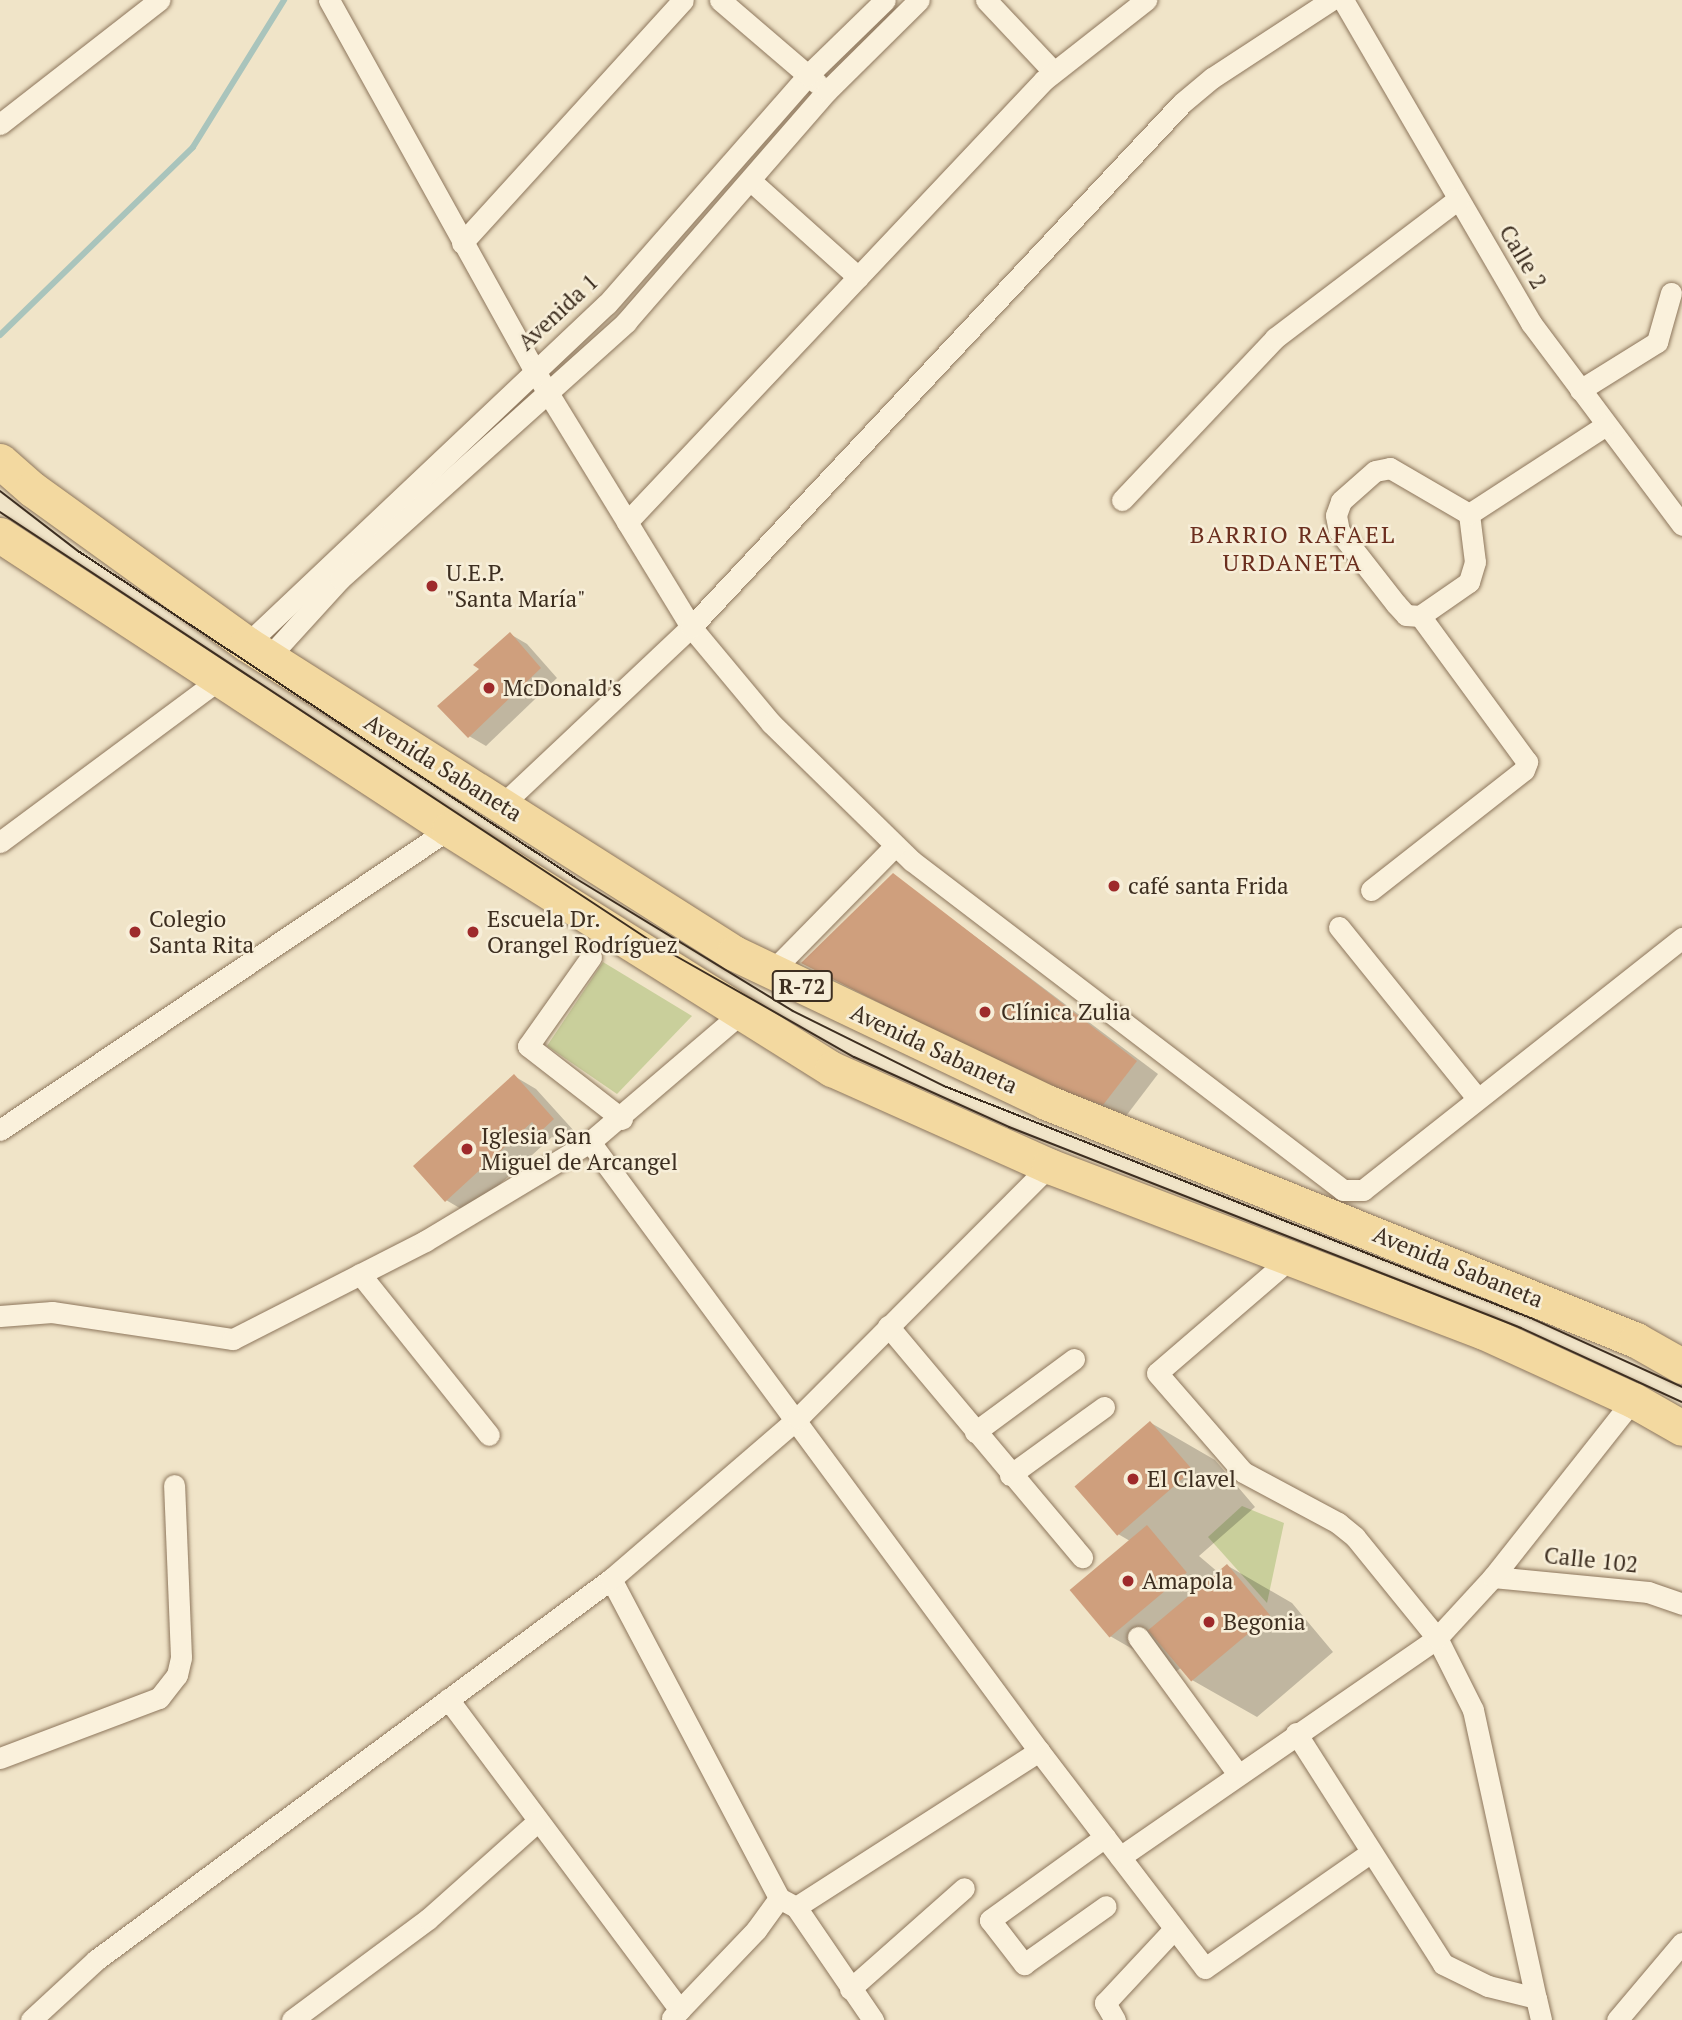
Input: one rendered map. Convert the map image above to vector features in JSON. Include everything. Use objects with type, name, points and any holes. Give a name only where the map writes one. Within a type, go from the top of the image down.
[{"type":"main road","name":"Avenida Sabaneta","points":[[0,461],[32,489],[257,651],[503,804],[734,953],[1046,1102],[1636,1340],[1682,1366]]},
{"type":"main road","name":"Avenida Sabaneta","points":[[0,535],[449,829],[740,1014],[832,1069],[1049,1166],[1293,1256],[1482,1331],[1633,1400],[1682,1428]]},
{"type":"street","points":[[0,124],[159,0]]},
{"type":"street","points":[[329,0],[534,370],[691,627],[771,723],[895,846],[1349,1193],[1363,1190],[1682,938]]},
{"type":"street","points":[[462,243],[682,0]]},
{"type":"street","points":[[720,0],[827,91]]},
{"type":"street","name":"Avenida 1","points":[[257,651],[534,370],[607,304],[808,75],[885,0]]},
{"type":"street","points":[[257,651],[626,322],[827,91],[919,0]]},
{"type":"street","points":[[986,0],[1052,71]]},
{"type":"street","points":[[627,522],[1052,71],[1146,0]]},
{"type":"street","points":[[503,804],[691,627],[1182,103],[1212,78],[1331,0]]},
{"type":"street","name":"Calle 2","points":[[1343,0],[1531,323],[1682,525]]},
{"type":"street","points":[[751,181],[858,277]]},
{"type":"street","points":[[1122,500],[1275,338],[1458,199]]},
{"type":"street","points":[[678,223],[699,239]]},
{"type":"street","points":[[1580,390],[1657,342],[1671,293]]},
{"type":"street","points":[[1469,514],[1606,425]]},
{"type":"street","points":[[1390,468],[1469,514],[1475,562],[1469,582],[1420,616],[1406,615],[1396,604],[1339,531],[1336,515],[1341,501],[1375,471],[1390,468]]},
{"type":"street","points":[[1371,890],[1524,770],[1527,762],[1420,616]]},
{"type":"street","points":[[0,842],[218,680]]},
{"type":"street","points":[[0,1130],[449,829]]},
{"type":"street","points":[[772,971],[895,846]]},
{"type":"street","points":[[1339,926],[1477,1098]]},
{"type":"street","points":[[590,957],[528,1046],[622,1119]]},
{"type":"street","points":[[0,1315],[52,1311],[233,1339],[425,1241],[590,1142],[622,1119],[740,1014]]},
{"type":"street","points":[[590,1142],[798,1418],[1039,1751],[1173,1930],[1205,1968],[1370,1853]]},
{"type":"street","points":[[31,2020],[96,1960],[611,1579],[798,1418],[1049,1166]]},
{"type":"street","points":[[1293,1256],[1157,1373],[1243,1472],[1338,1523],[1355,1537],[1437,1638],[1473,1710],[1541,2020]]},
{"type":"street","points":[[360,1274],[489,1435]]},
{"type":"street","points":[[888,1326],[1010,1475],[1082,1557]]},
{"type":"street","points":[[975,1432],[1074,1359]]},
{"type":"street","points":[[1120,1857],[1437,1638],[1493,1577],[1633,1400]]},
{"type":"street","points":[[1010,1475],[1104,1407]]},
{"type":"street","points":[[0,1758],[159,1698],[177,1675],[181,1657],[174,1485]]},
{"type":"street","name":"Calle 102","points":[[1493,1577],[1648,1592],[1682,1604]]},
{"type":"street","points":[[611,1579],[787,1903],[873,2020]]},
{"type":"street","points":[[1138,1637],[1238,1774]]},
{"type":"street","points":[[448,1699],[676,2015],[756,1930],[787,1903],[1039,1751]]},
{"type":"street","points":[[1296,1733],[1443,1964],[1488,1986],[1536,1998]]},
{"type":"street","points":[[292,2020],[428,1919],[537,1822]]},
{"type":"street","points":[[1105,1837],[990,1920],[1024,1964],[1106,1906]]},
{"type":"street","points":[[850,1989],[964,1888]]},
{"type":"street","points":[[1115,2020],[1105,2003],[1173,1930]]},
{"type":"street","points":[[1617,2020],[1682,1943]]},
{"type":"green space","points":[[603,962],[692,1016],[617,1094],[547,1046]]},
{"type":"green space","points":[[1242,1506],[1284,1523],[1267,1603],[1208,1537]]},
{"type":"building","name":"McDonald's","points":[[510,632],[541,668],[468,738],[437,706],[479,669],[473,665]]},
{"type":"building","name":"Clínica Zulia","points":[[893,873],[1137,1061],[1103,1105],[1043,1086],[801,963]]},
{"type":"building","name":"Iglesia San Miguel de Arcangel","points":[[514,1074],[554,1119],[540,1132],[532,1122],[445,1202],[413,1166]]},
{"type":"building","name":"El Clavel","points":[[1150,1421],[1193,1470],[1117,1536],[1075,1487]]},
{"type":"building","name":"Amapola","points":[[1147,1525],[1187,1572],[1109,1637],[1070,1590]]},
{"type":"building","name":"Begonia","points":[[1227,1564],[1270,1615],[1191,1682],[1148,1630]]},
{"type":"waterway","points":[[0,335],[193,147],[284,0]]},
{"type":"tram line","points":[[0,491],[78,551],[575,878],[793,1011],[944,1086],[1533,1319],[1682,1387]]},
{"type":"tram line","points":[[0,512],[660,947],[854,1057],[1009,1127],[1521,1328],[1682,1402]]},
{"type":"place","name":"U.E.P. \"Santa María\"","points":[[432,586]]},
{"type":"place","name":"McDonald's","points":[[489,688]]},
{"type":"place","name":"café santa Frida","points":[[1114,886]]},
{"type":"place","name":"Colegio Santa Rita","points":[[135,932]]},
{"type":"place","name":"Escuela Dr. Orangel Rodríguez","points":[[473,932]]},
{"type":"place","name":"Clínica Zulia","points":[[985,1012]]},
{"type":"place","name":"Iglesia San Miguel de Arcangel","points":[[467,1149]]},
{"type":"place","name":"El Clavel","points":[[1133,1479]]},
{"type":"place","name":"Amapola","points":[[1128,1581]]},
{"type":"place","name":"Begonia","points":[[1209,1622]]},
{"type":"district","name":"BARRIO RAFAEL URDANETA","points":[[1293,549]]}]
